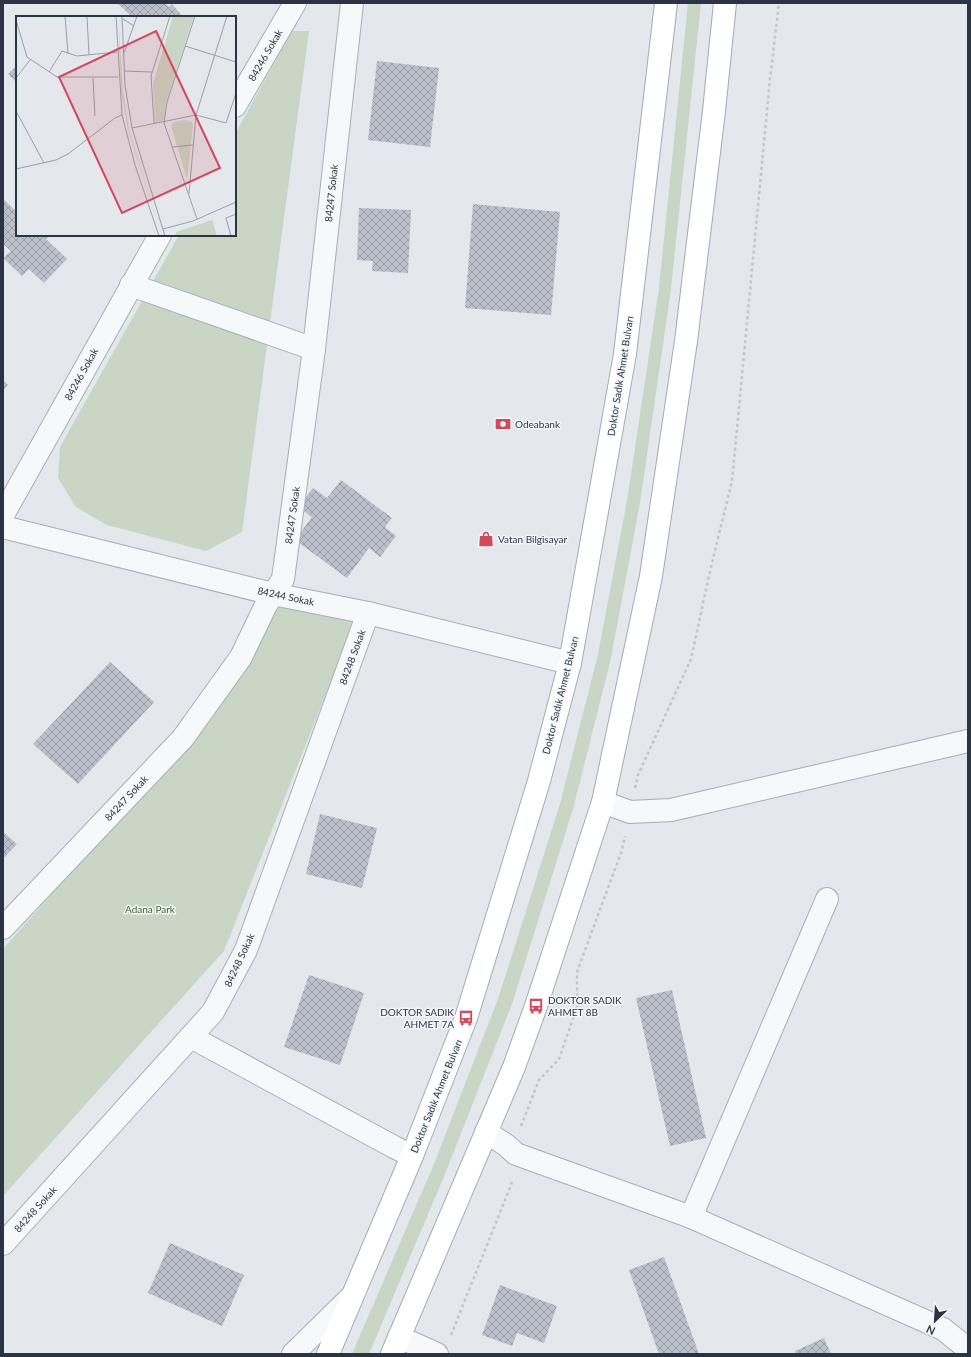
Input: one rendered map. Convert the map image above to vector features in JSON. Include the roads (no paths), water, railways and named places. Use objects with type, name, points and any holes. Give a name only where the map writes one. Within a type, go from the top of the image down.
[{"type":"main road","name":"Doktor Sadık Ahmet Bulvarı","points":[[328,1354],[412,1156],[466,1018],[539,781],[570,663],[625,354],[666,3]]},
{"type":"main road","points":[[396,1346],[514,1067],[536,1006],[603,802],[653,561],[686,342],[714,111],[725,3]]},
{"type":"street","name":"84246 Sokak","points":[[236,104],[295,3]]},
{"type":"street","name":"84247 Sokak","points":[[3,928],[182,738],[241,657],[266,605],[283,579],[314,349],[352,3]]},
{"type":"street","name":"84246 Sokak","points":[[3,514],[159,236]]},
{"type":"street","points":[[131,285],[314,349]]},
{"type":"street","name":"84244 Sokak","points":[[3,528],[273,594],[368,613],[570,663]]},
{"type":"street","name":"84248 Sokak","points":[[3,1244],[214,1012],[246,950],[368,613]]},
{"type":"street","points":[[603,802],[630,812],[671,810],[968,741]]},
{"type":"street","points":[[691,1217],[827,899]]},
{"type":"street","points":[[191,1037],[412,1156]]},
{"type":"street","points":[[486,1132],[506,1145],[516,1154],[691,1217],[943,1329],[968,1349]]},
{"type":"street","points":[[293,1354],[352,1296]]},
{"type":"street","points":[[396,1346],[437,1354]]},
{"type":"place","name":"Odeabank","points":[[503,424]]},
{"type":"place","name":"Vatan Bilgisayar","points":[[486,539]]},
{"type":"place","name":"DOKTOR SADIK AHMET 8B","points":[[536,1006]]},
{"type":"place","name":"DOKTOR SADIK AHMET 7A","points":[[466,1018]]},
{"type":"park label","name":"Adana Park","points":[[150,909]]}]
